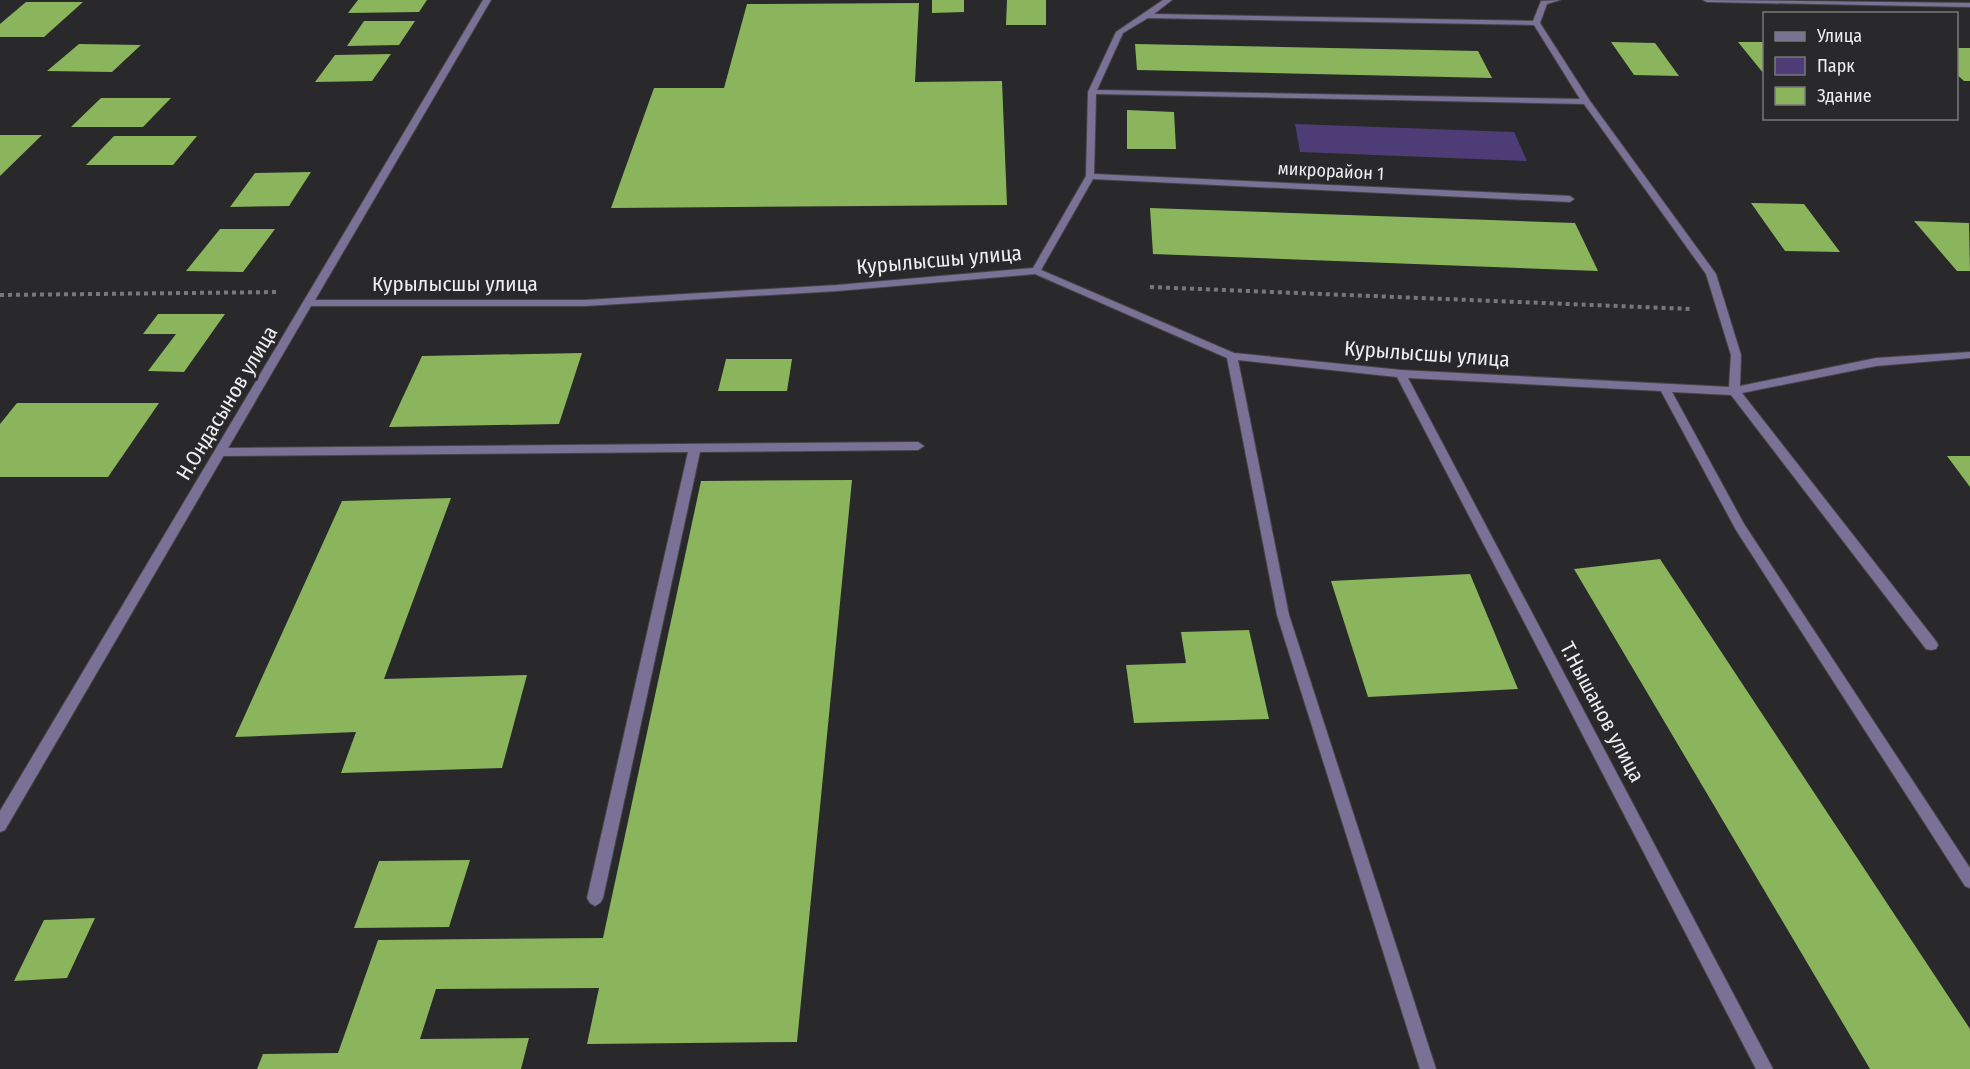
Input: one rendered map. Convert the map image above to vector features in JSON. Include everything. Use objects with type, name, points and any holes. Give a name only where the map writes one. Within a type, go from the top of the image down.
[{"type":"street","name":"Н.Ондасынов улица","points":[[0,825],[487,0]]},
{"type":"street","points":[[1036,271],[1090,176],[1092,92],[1120,32],[1168,0]]},
{"type":"street","points":[[1556,0],[1543,1],[1536,23],[1586,102],[1711,274],[1736,355],[1734,391],[1931,645]]},
{"type":"street","points":[[1707,0],[1970,5]]},
{"type":"street","points":[[1147,16],[1536,23]]},
{"type":"street","points":[[1092,92],[1586,102]]},
{"type":"street","name":"микрорайон 1","points":[[1090,176],[1570,199]]},
{"type":"street","name":"Курылысшы улица","points":[[309,303],[585,303],[837,288],[1036,271],[1232,356],[1401,374],[1734,391],[1876,362],[1970,355]]},
{"type":"street","points":[[1232,356],[1283,615],[1428,1069]]},
{"type":"street","name":"Т.Нышанов улица","points":[[1401,374],[1765,1069]]},
{"type":"street","points":[[1664,387],[1740,527],[1970,880]]},
{"type":"street","points":[[220,452],[918,446]]},
{"type":"street","points":[[595,898],[695,448]]},
{"type":"path","points":[[1149,287],[1722,310]]},
{"type":"path","points":[[0,295],[315,291]]},
{"type":"green space","points":[[1295,124],[1514,132],[1527,161],[1300,152]]},
{"type":"building","points":[[358,0],[427,0],[419,12],[348,13]]},
{"type":"building","points":[[932,0],[964,0],[964,12],[932,13]]},
{"type":"building","points":[[1007,0],[1046,0],[1046,25],[1006,25]]},
{"type":"building","points":[[26,2],[83,2],[44,37],[0,37],[0,24]]},
{"type":"building","points":[[919,3],[915,82],[1002,81],[1007,205],[611,208],[654,88],[724,88],[747,4]]},
{"type":"building","points":[[364,21],[415,21],[399,45],[347,46]]},
{"type":"building","points":[[1611,42],[1655,43],[1679,76],[1634,75]]},
{"type":"building","points":[[1738,42],[1763,42],[1763,73]]},
{"type":"building","points":[[79,44],[141,45],[112,72],[47,71]]},
{"type":"building","points":[[1135,44],[1478,51],[1492,78],[1137,70]]},
{"type":"building","points":[[1958,48],[1970,48],[1970,81],[1964,81],[1958,76]]},
{"type":"building","points":[[391,54],[372,81],[315,82],[335,55]]},
{"type":"building","points":[[101,98],[171,98],[143,127],[71,127]]},
{"type":"building","points":[[1127,110],[1174,112],[1176,149],[1127,149]]},
{"type":"building","points":[[0,135],[42,135],[0,176]]},
{"type":"building","points":[[114,136],[197,136],[173,165],[86,165]]},
{"type":"building","points":[[311,172],[289,206],[230,207],[255,173]]},
{"type":"building","points":[[1751,203],[1804,204],[1840,252],[1785,251]]},
{"type":"building","points":[[1150,208],[1575,223],[1598,271],[1153,254]]},
{"type":"building","points":[[1914,221],[1969,223],[1970,271],[1957,271]]},
{"type":"building","points":[[220,229],[275,229],[243,272],[186,271]]},
{"type":"building","points":[[158,314],[225,314],[184,372],[148,371],[176,334],[143,334]]},
{"type":"building","points":[[582,353],[559,424],[389,427],[422,356]]},
{"type":"building","points":[[726,359],[792,359],[787,391],[718,391]]},
{"type":"building","points":[[17,403],[159,403],[108,477],[0,477],[0,424]]},
{"type":"building","points":[[1947,456],[1970,456],[1970,487]]},
{"type":"building","points":[[852,480],[797,1042],[587,1044],[599,988],[436,989],[420,1039],[529,1038],[521,1069],[257,1069],[263,1054],[338,1053],[378,940],[603,938],[701,481]]},
{"type":"building","points":[[451,498],[384,679],[527,675],[502,768],[341,773],[356,732],[235,737],[342,501]]},
{"type":"building","points":[[1660,559],[1970,1029],[1970,1069],[1870,1069],[1574,569]]},
{"type":"building","points":[[1470,574],[1518,689],[1368,697],[1331,581]]},
{"type":"building","points":[[1249,630],[1269,719],[1134,723],[1126,665],[1186,663],[1181,632]]},
{"type":"building","points":[[470,860],[449,927],[354,928],[379,861]]},
{"type":"building","points":[[95,918],[67,978],[14,981],[44,920]]}]
